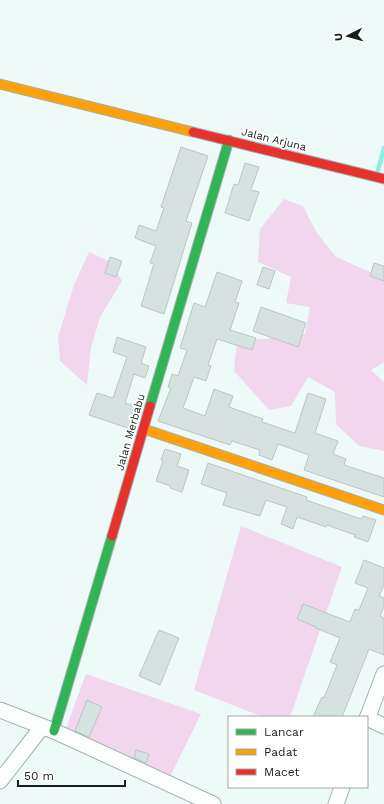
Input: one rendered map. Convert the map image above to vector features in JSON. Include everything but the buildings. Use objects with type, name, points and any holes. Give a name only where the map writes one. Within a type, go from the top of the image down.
[{"type":"street","name":"Jalan Arjuna","points":[[0,84],[158,122],[384,180]]},
{"type":"street","name":"Jalan Merbabu","points":[[48,729],[144,429],[229,140]]},
{"type":"street","points":[[144,429],[384,510]]},
{"type":"street","points":[[368,716],[384,674]]},
{"type":"street","points":[[0,710],[48,729],[213,804]]},
{"type":"street","points":[[368,719],[384,726]]},
{"type":"street","points":[[0,780],[48,729]]},
{"type":"street","points":[[336,804],[342,788]]},
{"type":"shaded area","points":[[284,199],[303,206],[317,233],[336,257],[384,278],[384,362],[371,370],[384,382],[384,451],[359,446],[336,424],[335,392],[308,377],[291,406],[269,410],[234,371],[237,342],[305,334],[310,307],[286,303],[291,277],[258,262],[260,229]]},
{"type":"shaded area","points":[[89,252],[111,262],[122,281],[100,317],[91,348],[87,385],[60,361],[58,337],[74,285]]},
{"type":"shaded area","points":[[241,526],[342,567],[290,716],[260,716],[194,690]]},
{"type":"shaded area","points":[[86,674],[201,714],[169,779],[65,731]]},
{"type":"waterway","points":[[378,170],[384,148]]},
{"type":"traffic: fast","points":[[150,406],[229,140]]},
{"type":"traffic: fast","points":[[54,731],[112,536]]},
{"type":"traffic: slow","points":[[0,84],[193,132]]},
{"type":"traffic: slow","points":[[144,429],[384,510]]},
{"type":"traffic: jam","points":[[193,132],[384,179]]},
{"type":"traffic: jam","points":[[112,536],[150,406]]}]
